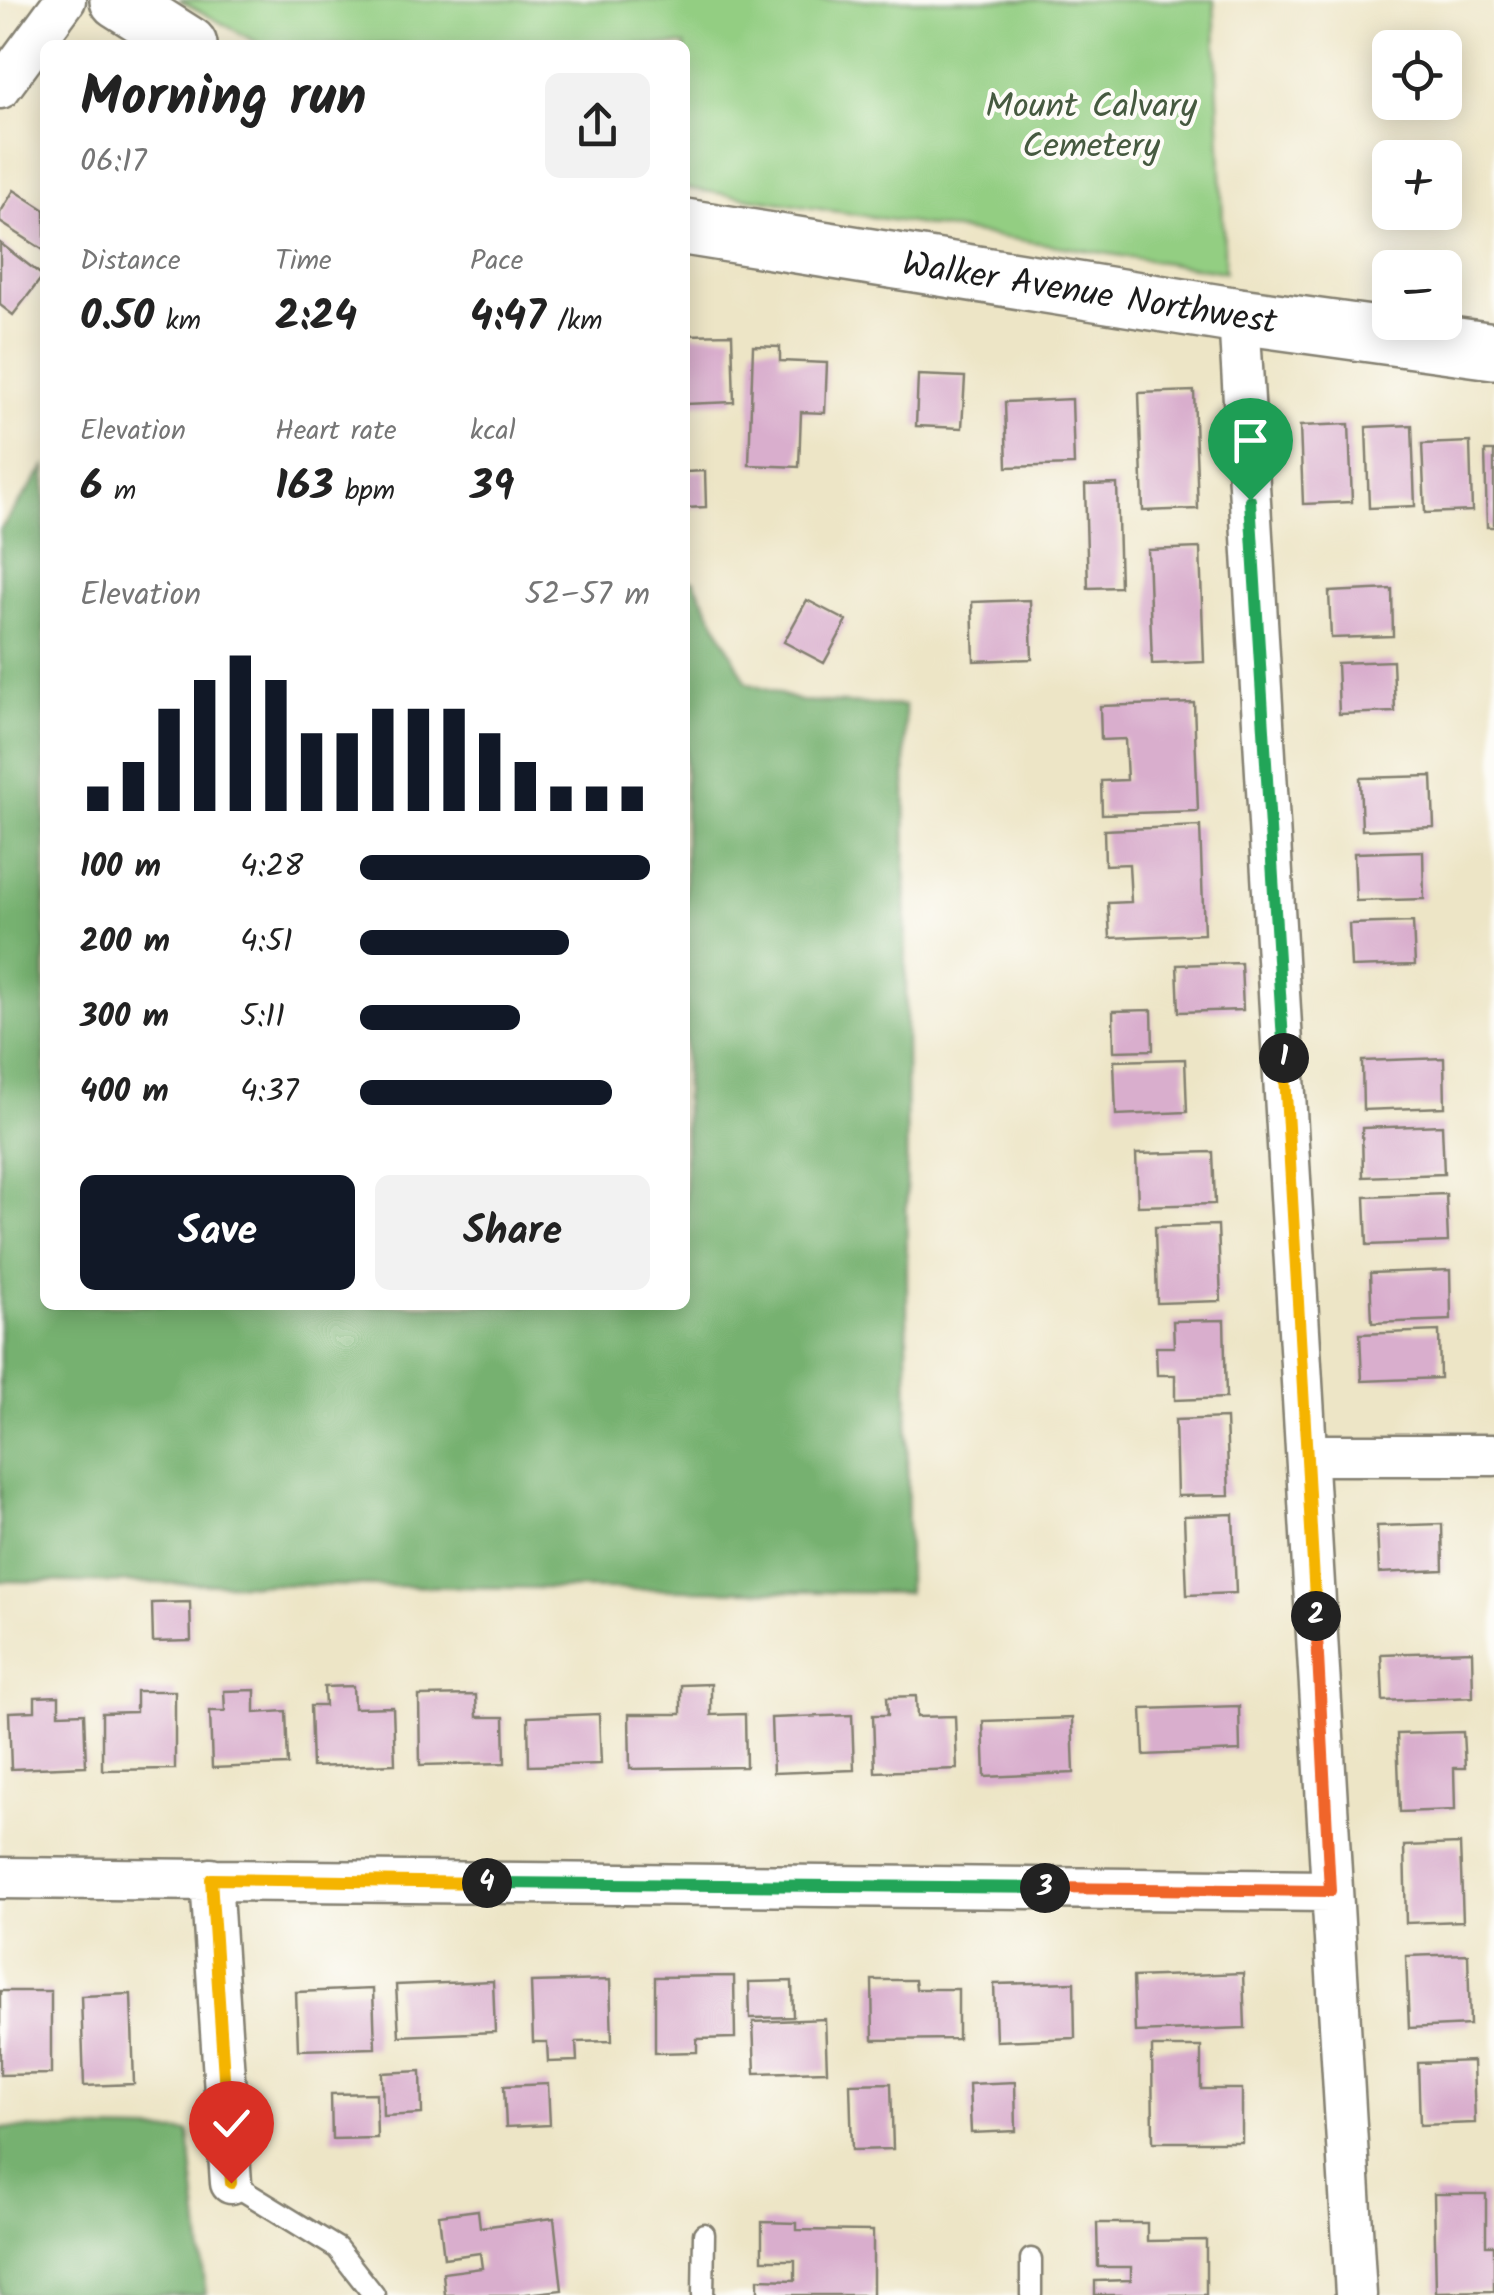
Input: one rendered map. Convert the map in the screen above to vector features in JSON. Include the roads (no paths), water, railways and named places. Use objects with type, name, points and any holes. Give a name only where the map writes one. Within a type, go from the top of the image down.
[{"type":"main road","points":[[118,0],[181,40]]},
{"type":"main road","name":"Walker Avenue Northwest","points":[[690,228],[1239,316],[1494,351]]},
{"type":"street","points":[[0,88],[65,0]]},
{"type":"street","points":[[1239,316],[1356,2295]]},
{"type":"street","points":[[1308,1455],[1494,1455]]},
{"type":"street","points":[[0,1878],[1330,1891]]},
{"type":"street","points":[[211,1879],[231,2183]]},
{"type":"lane","points":[[231,2183],[337,2248],[374,2295]]},
{"type":"lane","points":[[704,2234],[704,2295]]},
{"type":"lane","points":[[1031,2259],[1031,2295]]},
{"type":"park label","name":"Mount Calvary Cemetery","points":[[1091,125]]}]
